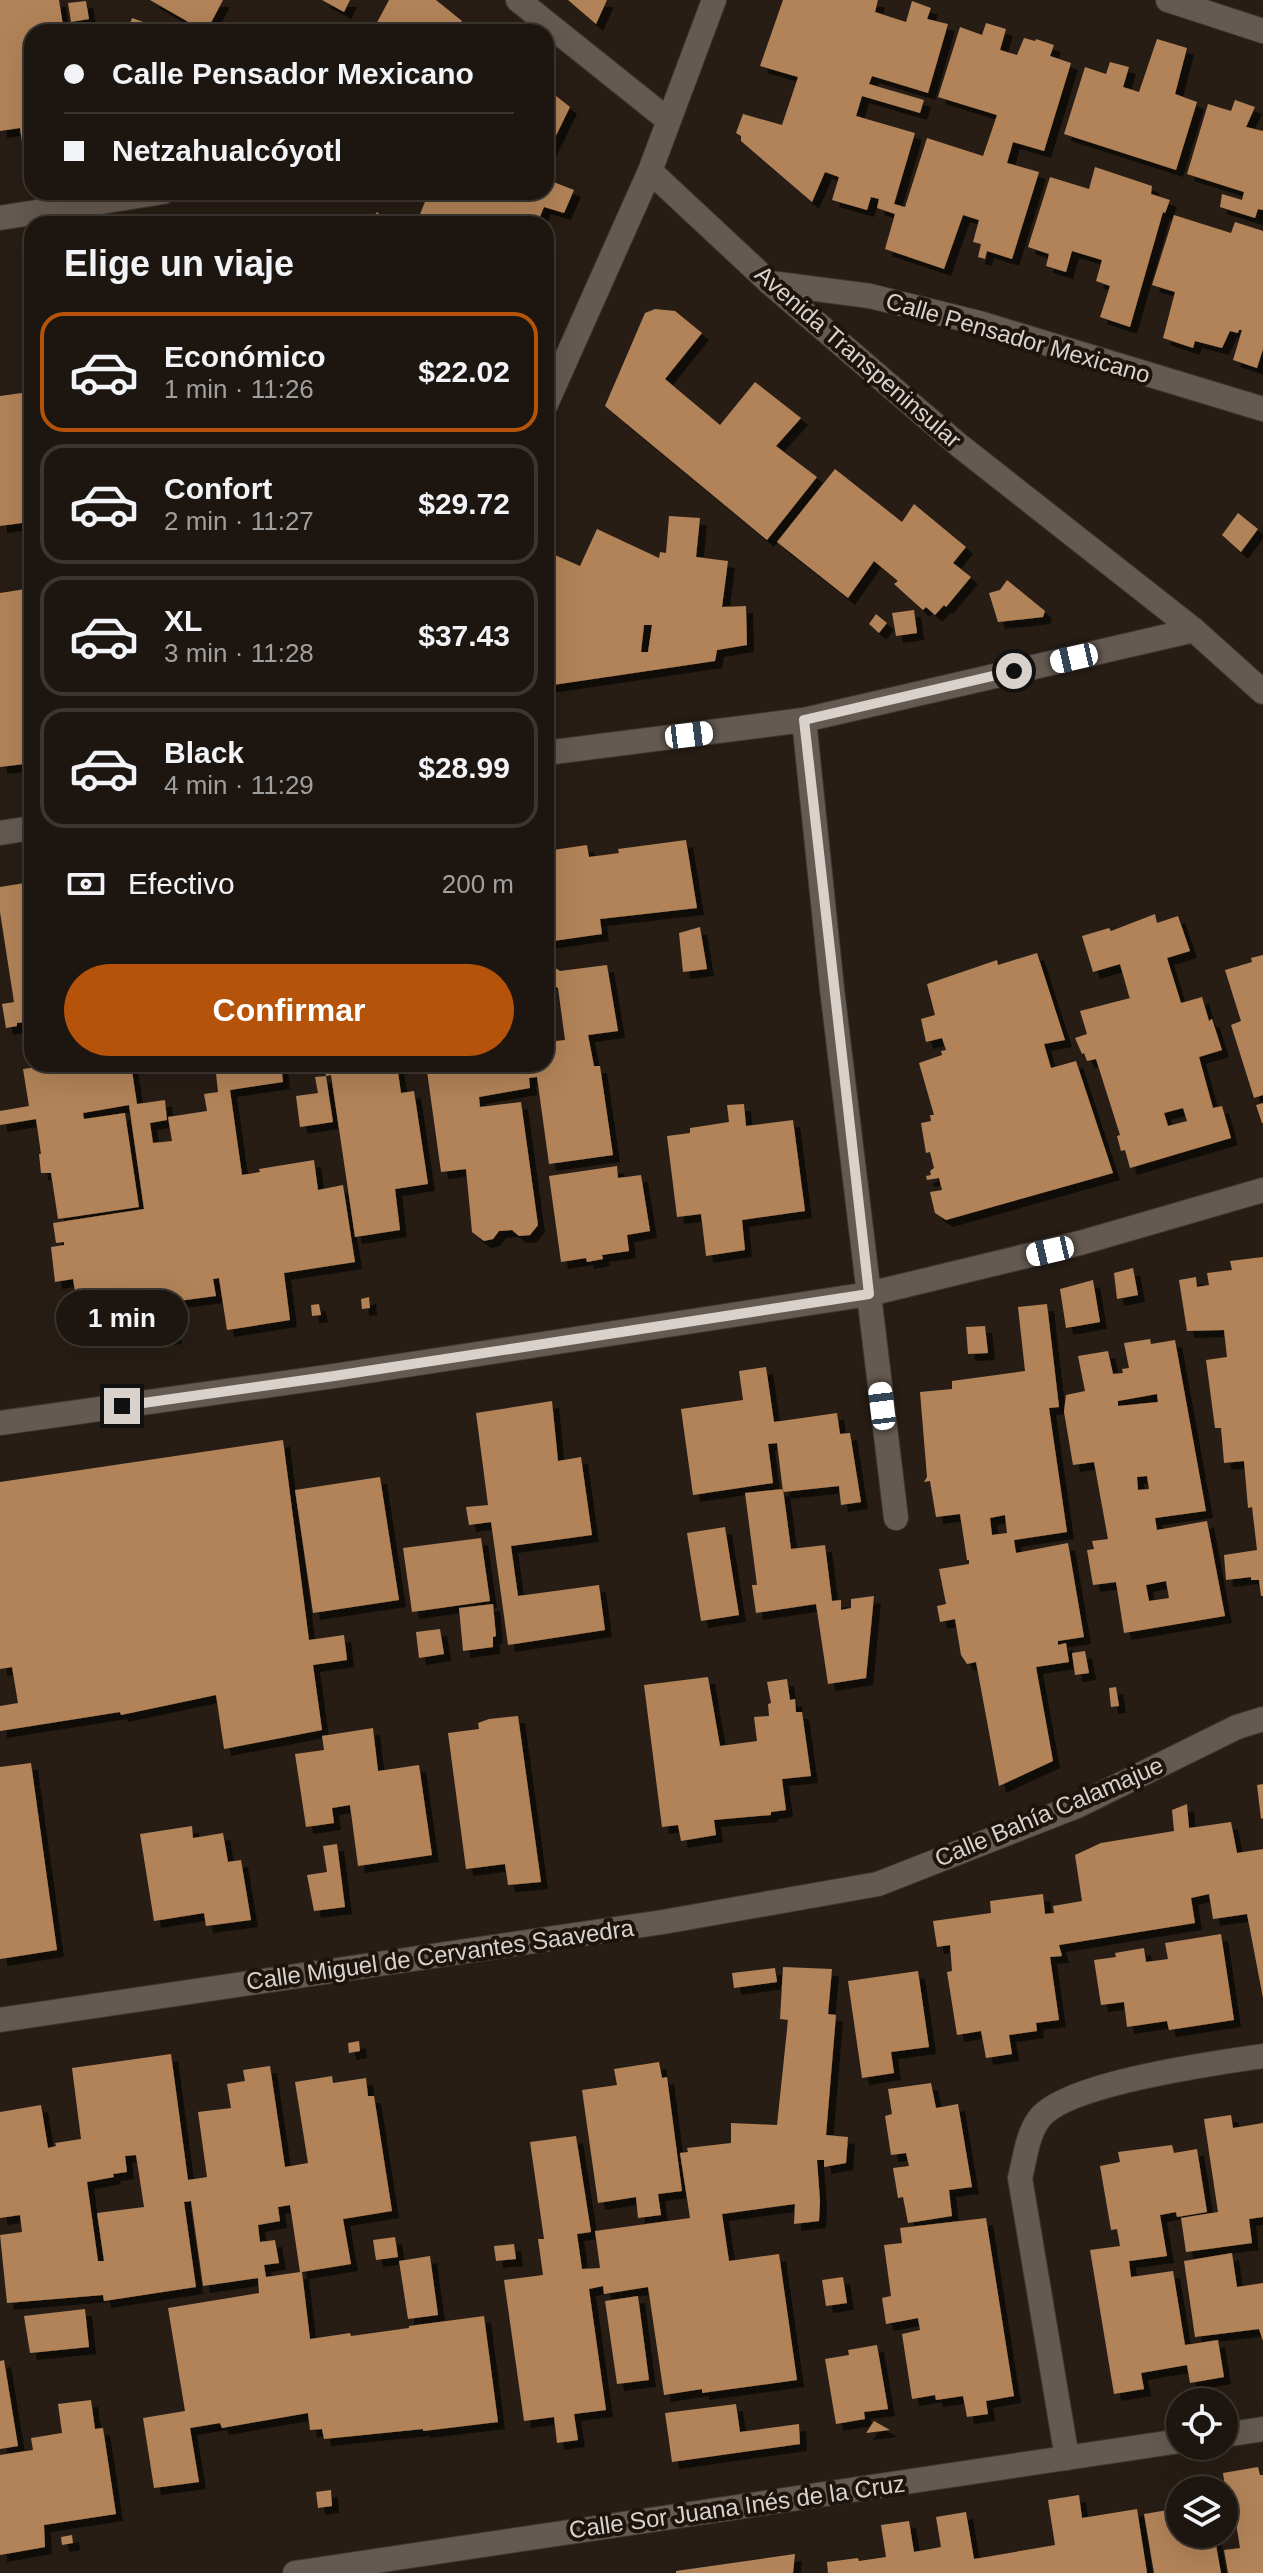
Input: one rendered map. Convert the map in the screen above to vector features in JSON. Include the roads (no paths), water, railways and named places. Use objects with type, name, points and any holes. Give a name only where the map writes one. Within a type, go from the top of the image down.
[{"type":"street","points":[[518,0],[548,24]]},
{"type":"street","points":[[554,386],[650,171],[714,0]]},
{"type":"street","points":[[1168,0],[1263,31]]},
{"type":"street","points":[[554,29],[668,120]]},
{"type":"street","name":"Avenida Transpeninsular","points":[[650,171],[770,283],[960,446],[1194,630],[1263,692]]},
{"type":"street","points":[[0,218],[113,200]]},
{"type":"street","name":"Calle Pensador Mexicano","points":[[770,283],[870,296],[979,323],[1263,409]]},
{"type":"street","points":[[554,752],[804,720],[1194,630]]},
{"type":"street","points":[[804,720],[896,1518]]},
{"type":"street","points":[[0,833],[24,829]]},
{"type":"street","points":[[0,1423],[334,1376],[869,1294],[1080,1243],[1263,1190]]},
{"type":"street","name":"Calle Bahía Calamajue","points":[[878,1884],[1077,1806],[1237,1727],[1263,1719]]},
{"type":"street","name":"Calle Miguel de Cervantes Saavedra","points":[[0,2020],[663,1922],[878,1884]]},
{"type":"street","points":[[1067,2458],[1020,2178],[1038,2120],[1050,2107],[1093,2089],[1263,2056]]},
{"type":"street","points":[[1238,2433],[1263,2429]]},
{"type":"street","name":"Calle Sor Juana Inés de la Cruz","points":[[295,2573],[1166,2443]]}]
